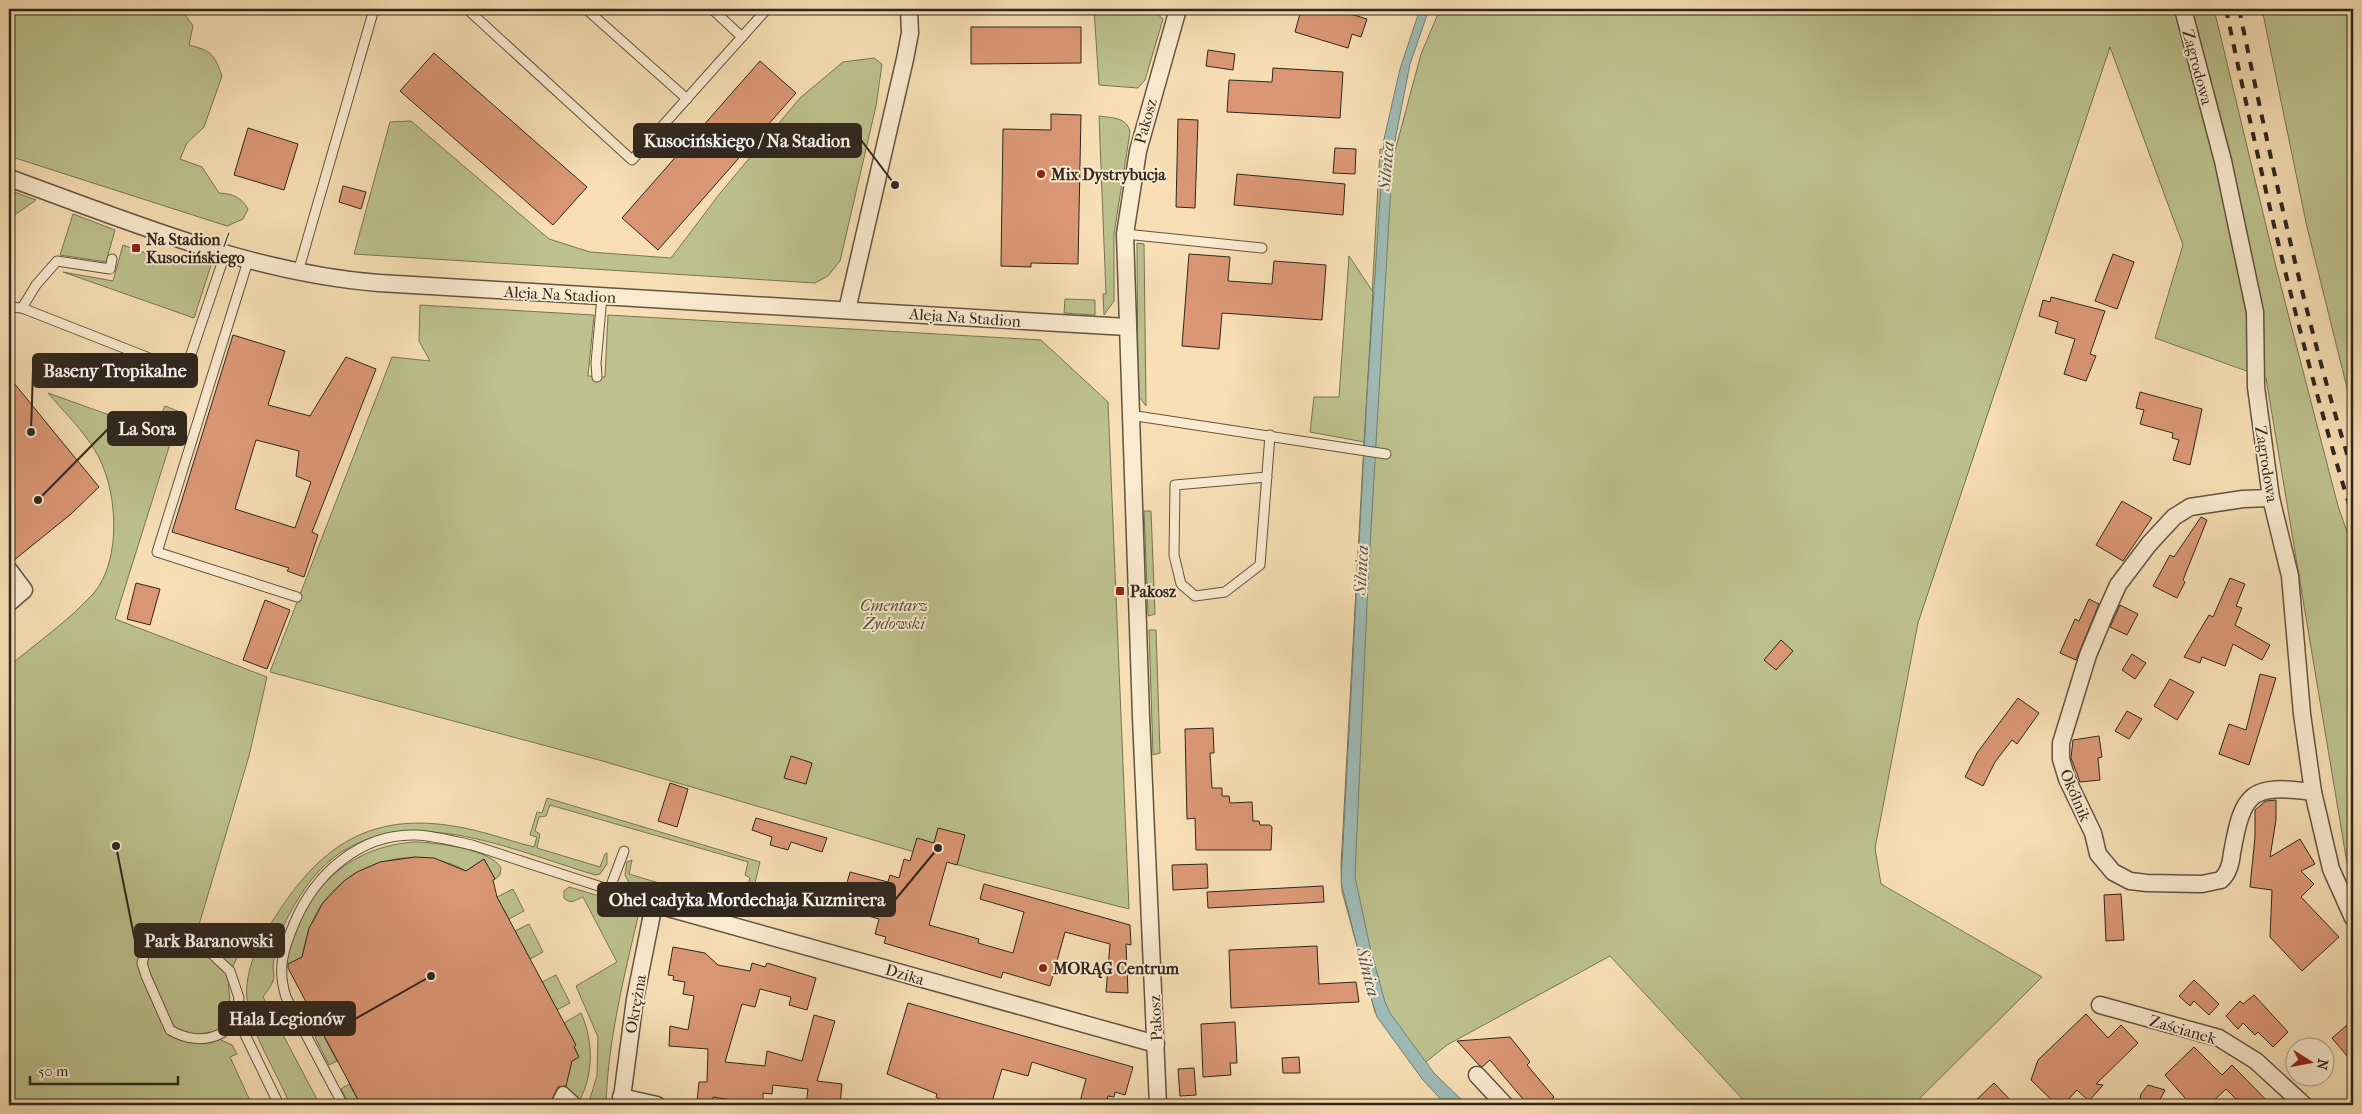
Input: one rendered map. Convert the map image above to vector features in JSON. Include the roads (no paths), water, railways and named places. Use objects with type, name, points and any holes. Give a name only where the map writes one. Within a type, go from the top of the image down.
[{"type":"street","points":[[847,310],[905,59],[910,32],[909,9]]},
{"type":"street","name":"Pakosz","points":[[1158,1105],[1141,716],[1125,234],[1138,151],[1178,9]]},
{"type":"street","name":"Zagrodowa","points":[[2183,9],[2223,161],[2254,312],[2256,387],[2272,498],[2290,576],[2302,714],[2313,792],[2331,869],[2353,918]]},
{"type":"street","name":"Aleja Na Stadion","points":[[9,178],[224,254],[298,272],[356,281],[1128,327]]},
{"type":"street","name":"Okólnik","points":[[2272,498],[2244,499],[2190,507],[2174,517],[2148,544],[2118,585],[2088,655],[2061,743],[2060,759],[2067,779],[2093,833],[2098,854],[2117,874],[2130,881],[2202,884],[2221,880],[2230,866],[2238,821],[2243,808],[2250,799],[2271,789],[2283,788],[2313,792]]},
{"type":"street","points":[[9,570],[24,590],[9,603]]},
{"type":"street","name":"Dzika","points":[[654,904],[1156,1044]]},
{"type":"street","name":"Okrężna","points":[[621,1101],[635,999],[654,904]]},
{"type":"street","name":"Zaścianek","points":[[2100,1005],[2219,1038],[2256,1061],[2304,1105]]},
{"type":"street","points":[[1477,1075],[1505,1105]]},
{"type":"street","points":[[557,1105],[564,1092],[576,1105]]},
{"type":"street","points":[[621,1101],[657,1105]]},
{"type":"lane","points":[[298,272],[374,9]]},
{"type":"lane","points":[[467,9],[632,160],[766,9]]},
{"type":"lane","points":[[586,9],[687,99]]},
{"type":"lane","points":[[712,9],[742,37]]},
{"type":"lane","points":[[1125,234],[1262,248]]},
{"type":"lane","points":[[9,307],[22,308],[185,372],[224,254]]},
{"type":"lane","points":[[22,308],[36,284],[57,261],[110,269],[112,259]]},
{"type":"lane","points":[[248,261],[157,552],[297,597]]},
{"type":"lane","points":[[597,377],[596,363],[602,297]]},
{"type":"lane","points":[[1130,415],[1386,454]]},
{"type":"lane","points":[[1267,477],[1175,485],[1174,555],[1181,584],[1195,596],[1225,592],[1260,565],[1267,477],[1270,435]]},
{"type":"lane","points":[[343,1105],[286,997],[280,980],[283,954],[300,911],[312,889],[334,865],[355,851],[376,841],[414,835],[472,845],[610,888],[654,904]]},
{"type":"lane","points":[[610,888],[624,851]]},
{"type":"lane","points":[[237,1018],[221,1034],[201,1040],[178,1036],[170,1030],[144,970],[142,963],[146,951],[176,945],[197,947],[212,954],[230,971],[239,998],[237,1018],[279,1105]]},
{"type":"water","name":"Silnica","points":[[1420,9],[1429,9],[1410,64],[1393,151],[1368,581],[1355,877],[1370,947],[1385,1002],[1390,1013],[1434,1073],[1467,1105],[1446,1105],[1423,1080],[1377,1017],[1341,882],[1367,395],[1384,139],[1400,69]]},
{"type":"railway","points":[[2226,9],[2299,328],[2353,517]]},
{"type":"railway","points":[[2239,9],[2277,184],[2305,301],[2353,473]]},
{"type":"place","name":"Mix Dystrybucja","points":[[1041,174]]},
{"type":"place","name":"Kusocińskiego / Na Stadion","points":[[895,185]]},
{"type":"place","name":"Na Stadion / Kusocińskiego","points":[[136,248]]},
{"type":"place","name":"Baseny Tropikalne","points":[[31,432]]},
{"type":"place","name":"La Sora","points":[[38,500]]},
{"type":"place","name":"Pakosz","points":[[1120,591]]},
{"type":"place","name":"Park Baranowski","points":[[116,846]]},
{"type":"place","name":"Ohel cadyka Mordechaja Kuzmirera","points":[[938,848]]},
{"type":"place","name":"MORĄG Centrum","points":[[1043,968]]},
{"type":"place","name":"Hala Legionów","points":[[431,976]]},
{"type":"park label","name":"Cmentarz Żydowski","points":[[894,614]]}]
